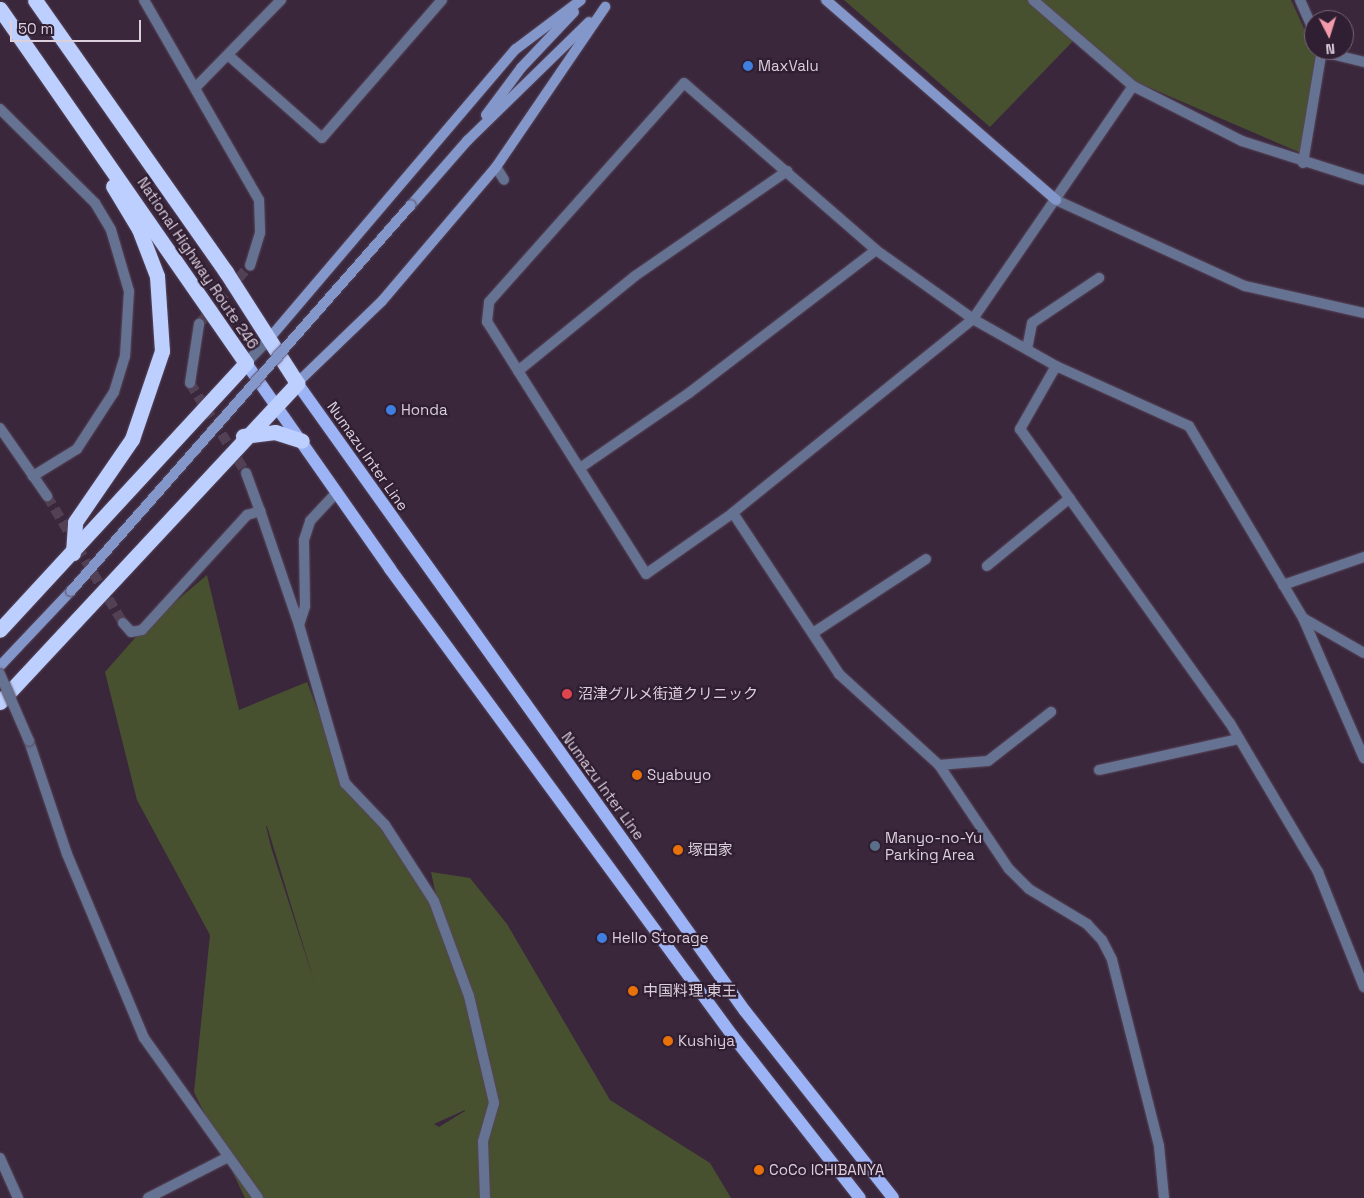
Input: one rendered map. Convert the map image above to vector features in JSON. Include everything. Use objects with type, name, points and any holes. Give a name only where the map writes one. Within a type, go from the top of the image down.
[{"type":"highway","name":"National Highway Route 246","points":[[35,0],[226,272],[297,384]]},
{"type":"highway","name":"National Highway Route 246","points":[[0,630],[73,553],[246,363],[43,69],[1,13]]},
{"type":"highway","points":[[43,69],[139,229],[157,276],[163,315],[162,351],[142,420],[75,522],[73,553]]},
{"type":"highway","points":[[0,702],[243,436],[297,384]]},
{"type":"highway","points":[[243,436],[275,432],[302,441]]},
{"type":"main road","points":[[246,363],[277,404],[337,492],[721,1020],[860,1198]]},
{"type":"main road","name":"Numazu Inter Line","points":[[297,384],[745,1012],[893,1198]]},
{"type":"street","points":[[144,0],[196,87],[259,200],[260,233],[250,265]]},
{"type":"street","points":[[196,87],[281,0]]},
{"type":"street","points":[[228,55],[322,138],[442,0]]},
{"type":"street","points":[[246,363],[268,340],[516,49],[583,0]]},
{"type":"street","points":[[468,140],[521,68],[583,0]]},
{"type":"street","points":[[826,0],[1056,200],[1245,286],[1364,313]]},
{"type":"street","points":[[1033,0],[1133,86],[1242,141],[1303,163],[1364,180]]},
{"type":"street","points":[[0,666],[71,591],[468,140],[608,3]]},
{"type":"street","points":[[297,384],[382,300],[496,167],[608,3]]},
{"type":"street","points":[[1303,163],[1320,60]]},
{"type":"street","points":[[1133,86],[973,319],[733,512],[646,574],[487,322],[489,302],[684,83],[788,171],[876,250],[973,319],[1056,366],[1189,426],[1303,618],[1364,758]]},
{"type":"street","points":[[0,109],[96,203],[111,230],[129,291],[126,356],[114,392],[77,449],[33,476]]},
{"type":"street","points":[[496,167],[504,180]]},
{"type":"street","points":[[518,371],[635,276],[788,171]]},
{"type":"street","points":[[580,468],[689,393],[876,250]]},
{"type":"street","points":[[1027,350],[1032,323],[1099,278]]},
{"type":"street","points":[[190,383],[199,324]]},
{"type":"street","points":[[1056,366],[1020,429],[1238,738],[1318,872],[1364,987]]},
{"type":"street","points":[[0,428],[47,496]]},
{"type":"street","points":[[246,473],[299,624],[345,783],[385,825],[434,901],[469,996],[494,1103],[483,1141],[485,1198]]},
{"type":"street","points":[[299,624],[305,606],[304,540],[310,521],[337,492]]},
{"type":"street","points":[[987,566],[1070,498]]},
{"type":"street","points":[[123,623],[130,632],[142,630],[247,515],[260,512]]},
{"type":"street","points":[[733,512],[839,674],[939,765],[1009,869],[1029,889],[1087,924],[1102,940],[1112,960],[1159,1146],[1164,1198]]},
{"type":"street","points":[[1283,585],[1364,557]]},
{"type":"street","points":[[813,633],[926,559]]},
{"type":"street","points":[[1303,618],[1364,653]]},
{"type":"street","points":[[33,631],[0,674],[29,741],[67,854],[144,1038],[258,1198]]},
{"type":"street","points":[[939,765],[988,761],[1052,712]]},
{"type":"street","points":[[1099,770],[1238,738]]},
{"type":"street","points":[[148,1198],[228,1157]]},
{"type":"street","points":[[0,1158],[18,1198]]},
{"type":"green space","points":[[844,0],[1291,0],[1304,28],[1304,60],[1316,60],[1301,153],[1134,81],[1076,38],[990,127]]},
{"type":"green space","points":[[207,575],[239,710],[307,682],[343,776],[383,817],[434,901],[448,950],[431,872],[470,878],[507,924],[610,1100],[710,1163],[731,1198],[245,1198],[194,1092],[210,935],[137,800],[105,672],[142,630]],"holes":[[[267,826],[315,984],[271,847]],[[465,1110],[439,1127],[434,1124]]]},
{"type":"tunnel","points":[[199,324],[250,265]]},
{"type":"tunnel","points":[[190,383],[246,473]]},
{"type":"tunnel","points":[[47,496],[123,623]]},
{"type":"place","name":"MaxValu","points":[[748,66]]},
{"type":"place","name":"Honda","points":[[391,410]]},
{"type":"place","name":"沼津グルメ街道クリニック","points":[[567,694]]},
{"type":"place","name":"Syabuyo","points":[[637,775]]},
{"type":"place","name":"Manyo-no-Yu Parking Area","points":[[875,846]]},
{"type":"place","name":"塚田家","points":[[678,850]]},
{"type":"place","name":"Hello Storage","points":[[602,938]]},
{"type":"place","name":"中国料理 東王","points":[[633,991]]},
{"type":"place","name":"Kushiya","points":[[668,1041]]},
{"type":"place","name":"CoCo ICHIBANYA","points":[[759,1170]]}]
